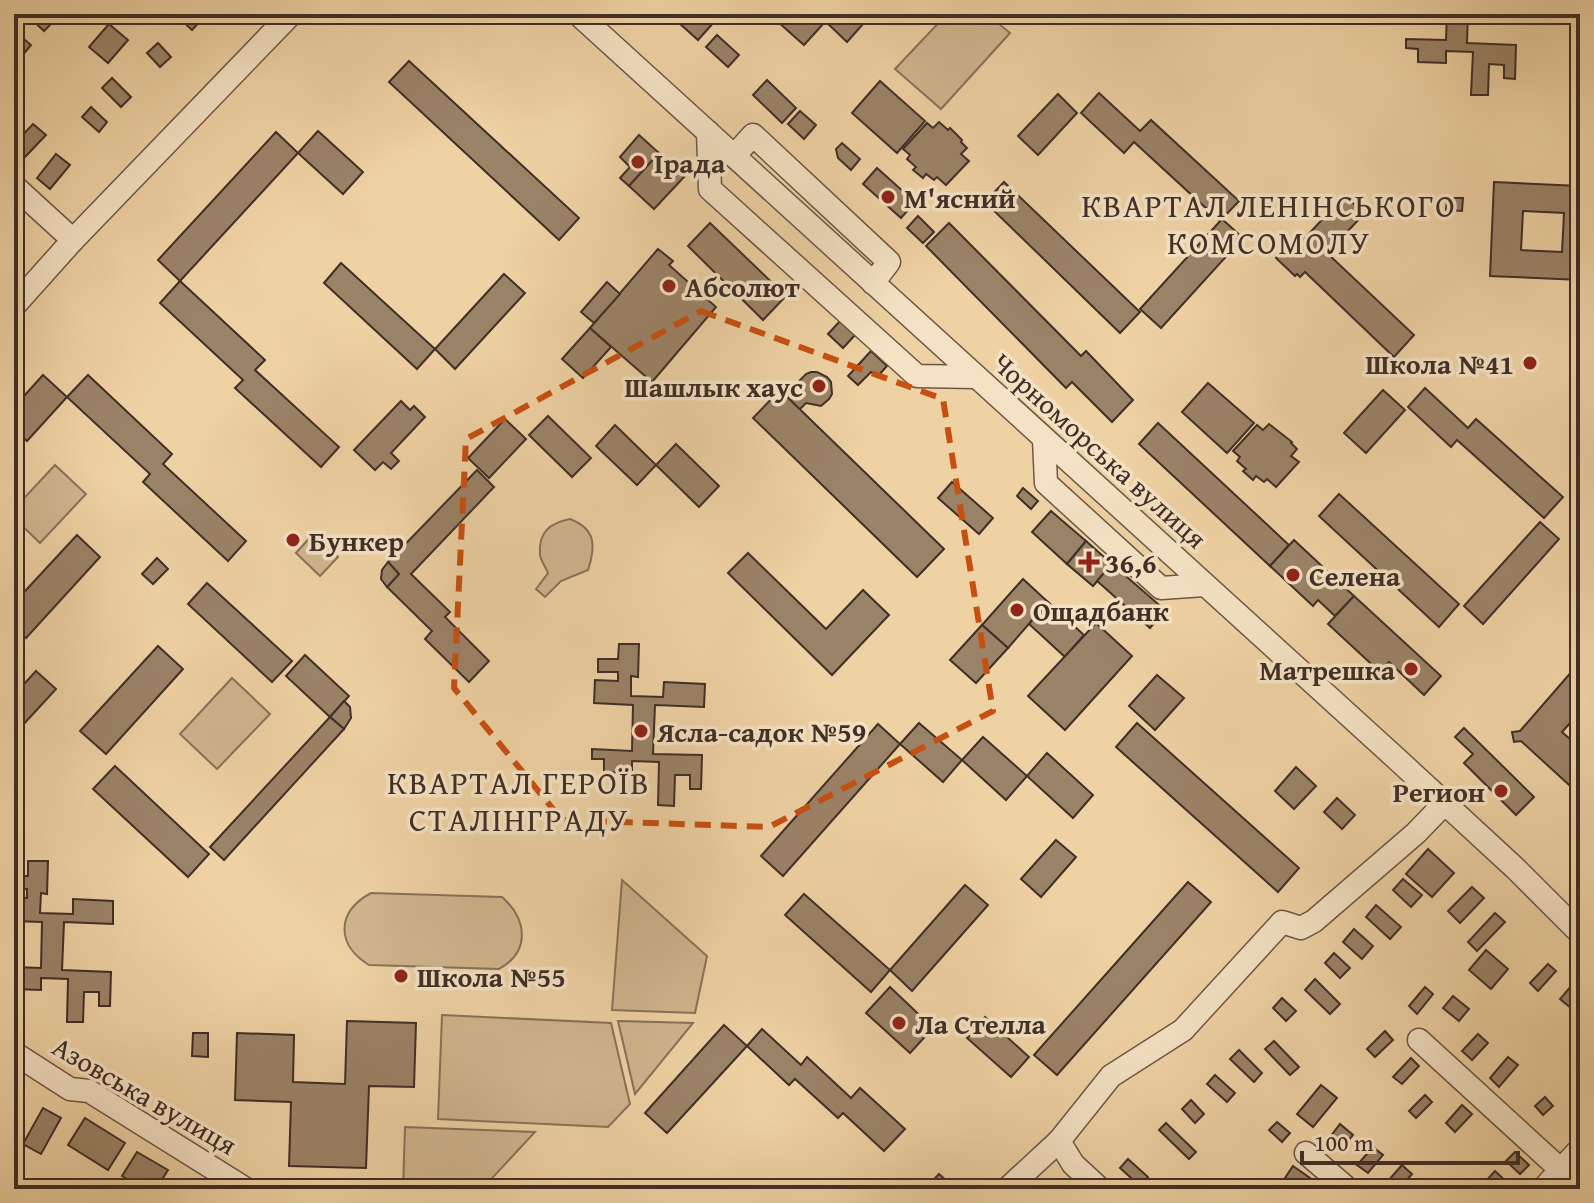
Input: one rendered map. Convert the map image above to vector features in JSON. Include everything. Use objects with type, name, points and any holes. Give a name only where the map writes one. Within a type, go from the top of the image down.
[{"type":"street","points":[[14,306],[73,240],[291,14]]},
{"type":"street","name":"Чорноморська вулиця","points":[[578,14],[1516,869],[1580,933]]},
{"type":"street","points":[[708,132],[710,189],[917,376],[976,377]]},
{"type":"street","points":[[14,186],[73,240]]},
{"type":"street","points":[[1044,439],[1046,483],[1161,588],[1204,585]]},
{"type":"street","points":[[1007,1189],[1059,1141],[1111,1076],[1183,1030],[1282,922],[1301,928],[1314,921],[1416,833],[1444,804]]},
{"type":"street","points":[[1419,1040],[1561,1170]]},
{"type":"street","name":"Азовська вулиця","points":[[14,1053],[70,1089],[89,1091],[246,1189]]},
{"type":"street","points":[[1059,1141],[1073,1164],[1100,1189]]},
{"type":"street","points":[[1543,1189],[1580,1149]]},
{"type":"street","points":[[1306,1153],[1348,1189]]},
{"type":"highlighted area","points":[[701,311],[943,399],[993,711],[769,827],[562,820],[454,688],[466,439]]},
{"type":"shaded area","points":[[949,14],[987,14],[1010,33],[941,109],[895,69]]},
{"type":"shaded area","points":[[55,465],[86,494],[40,543],[14,518],[14,509]]},
{"type":"shaded area","points":[[570,519],[585,528],[592,539],[588,570],[561,581],[545,597],[536,589],[548,573],[540,555],[541,540],[551,526]]},
{"type":"shaded area","points":[[313,534],[338,557],[320,576],[296,553]]},
{"type":"shaded area","points":[[232,678],[270,714],[217,769],[180,734]]},
{"type":"shaded area","points":[[622,880],[707,956],[695,1013],[612,1010]]},
{"type":"shaded area","points":[[371,893],[502,897],[517,915],[521,944],[509,962],[499,969],[369,965],[350,948],[344,929],[351,909]]},
{"type":"shaded area","points":[[442,1015],[611,1023],[630,1104],[608,1127],[438,1119]]},
{"type":"shaded area","points":[[618,1021],[693,1023],[635,1094]]},
{"type":"shaded area","points":[[405,1127],[535,1132],[482,1189],[403,1189]]},
{"type":"building","points":[[31,14],[45,14],[53,22],[44,31],[29,17]]},
{"type":"building","points":[[196,14],[202,19],[192,30],[177,16]]},
{"type":"building","points":[[669,14],[707,14],[715,21],[698,40]]},
{"type":"building","points":[[769,14],[815,14],[824,23],[804,45]]},
{"type":"building","points":[[833,14],[872,14],[847,42],[826,22]]},
{"type":"building","points":[[1447,14],[1468,14],[1467,43],[1516,45],[1515,79],[1504,78],[1504,65],[1489,64],[1488,95],[1471,95],[1473,52],[1446,51],[1446,63],[1418,62],[1418,49],[1406,48],[1406,39],[1446,40]]},
{"type":"building","points":[[109,24],[128,40],[108,63],[89,47]]},
{"type":"building","points":[[17,33],[31,45],[22,56],[14,49]]},
{"type":"building","points":[[717,35],[739,55],[728,67],[706,47]]},
{"type":"building","points":[[158,43],[171,57],[160,67],[147,53]]},
{"type":"building","points":[[409,61],[579,218],[559,240],[389,82]]},
{"type":"building","points":[[112,78],[131,97],[121,107],[102,88]]},
{"type":"building","points":[[767,80],[796,108],[782,123],[753,95]]},
{"type":"building","points":[[880,81],[925,121],[897,153],[852,113]]},
{"type":"building","points":[[1099,93],[1140,131],[1151,120],[1239,201],[1220,221],[1134,142],[1124,153],[1081,113]]},
{"type":"building","points":[[1058,94],[1077,113],[1038,155],[1018,136]]},
{"type":"building","points":[[91,107],[107,122],[99,132],[82,117]]},
{"type":"building","points":[[800,111],[816,125],[804,139],[788,124]]},
{"type":"building","points":[[939,122],[962,140],[967,148],[961,154],[969,161],[946,185],[937,177],[934,180],[926,174],[923,178],[913,170],[916,167],[907,159],[910,155],[903,149],[927,123],[933,128]]},
{"type":"building","points":[[33,124],[46,135],[25,157],[14,144]]},
{"type":"building","points":[[318,131],[363,172],[343,194],[298,153]]},
{"type":"building","points":[[276,132],[298,153],[180,281],[158,260]]},
{"type":"building","name":"Ірада","points":[[639,135],[659,153],[629,186],[620,178],[630,167],[620,157]]},
{"type":"building","points":[[842,143],[860,159],[851,170],[838,158],[836,149]]},
{"type":"building","points":[[659,153],[684,177],[654,209],[629,186]]},
{"type":"building","points":[[56,154],[70,165],[50,189],[37,178]]},
{"type":"building","points":[[877,168],[915,202],[901,218],[863,184]]},
{"type":"building","points":[[1004,182],[1140,312],[1120,333],[985,202]]},
{"type":"building","points":[[1494,182],[1580,186],[1580,280],[1490,276]],"holes":[[[1523,211],[1564,213],[1562,252],[1521,250]]]},
{"type":"building","points":[[1345,195],[1364,214],[1327,253],[1414,335],[1394,357],[1305,272],[1300,277],[1295,276],[1276,258],[1300,233],[1305,238]]},
{"type":"building","points":[[1447,198],[1463,198],[1462,211],[1446,210]]},
{"type":"building","points":[[918,216],[934,232],[923,243],[907,228]]},
{"type":"building","points":[[1222,219],[1243,238],[1161,328],[1140,309]]},
{"type":"building","points":[[710,223],[786,296],[763,320],[688,246]]},
{"type":"building","points":[[949,223],[1081,356],[1086,351],[1133,400],[1112,422],[1072,382],[1066,388],[926,246]]},
{"type":"building","points":[[658,249],[673,261],[669,265],[716,307],[652,382],[590,328]]},
{"type":"building","points":[[341,263],[435,349],[417,369],[324,283]]},
{"type":"building","points":[[504,274],[525,293],[455,369],[435,349]]},
{"type":"building","points":[[180,281],[265,360],[255,370],[339,447],[321,467],[235,388],[243,380],[160,303]]},
{"type":"building","points":[[607,282],[620,294],[594,323],[581,312]]},
{"type":"building","points":[[841,320],[856,334],[843,348],[828,334]]},
{"type":"building","points":[[590,328],[611,347],[583,378],[562,359]]},
{"type":"building","points":[[871,351],[887,366],[877,377],[871,372],[858,385],[848,376]]},
{"type":"building","points":[[811,372],[827,377],[831,382],[832,394],[821,406],[806,403],[799,410],[785,395]]},
{"type":"building","points":[[43,375],[67,397],[27,441],[17,432],[14,436],[14,407]]},
{"type":"building","points":[[88,375],[172,454],[163,464],[246,541],[228,561],[143,482],[150,474],[67,397]]},
{"type":"building","points":[[1208,383],[1254,423],[1227,453],[1182,412]]},
{"type":"building","points":[[1425,388],[1468,428],[1476,419],[1563,497],[1544,518],[1457,440],[1451,447],[1408,407]]},
{"type":"building","points":[[780,390],[944,549],[917,577],[753,418]]},
{"type":"building","points":[[1383,390],[1405,410],[1366,453],[1344,433]]},
{"type":"building","points":[[401,401],[410,410],[414,406],[425,417],[391,453],[399,461],[391,469],[383,462],[375,470],[354,450]]},
{"type":"building","points":[[548,416],[591,458],[572,477],[529,435]]},
{"type":"building","points":[[505,419],[526,439],[489,478],[468,458]]},
{"type":"building","points":[[1158,423],[1289,545],[1270,566],[1139,444]]},
{"type":"building","points":[[1269,424],[1292,442],[1297,449],[1291,456],[1299,462],[1276,487],[1267,479],[1264,482],[1256,476],[1253,480],[1243,471],[1246,469],[1237,461],[1240,457],[1233,451],[1257,425],[1263,430]]},
{"type":"building","points":[[615,425],[656,465],[637,485],[596,446]]},
{"type":"building","points":[[676,444],[719,486],[699,507],[656,465]]},
{"type":"building","points":[[477,470],[494,487],[411,574],[450,612],[445,617],[489,661],[469,682],[425,639],[432,631],[387,587],[399,574],[388,562]]},
{"type":"building","points":[[952,482],[993,518],[979,534],[938,498]]},
{"type":"building","points":[[1023,488],[1038,501],[1031,509],[1017,496]]},
{"type":"building","points":[[1339,494],[1459,604],[1439,627],[1319,516]]},
{"type":"building","points":[[1051,511],[1086,541],[1067,564],[1032,532]]},
{"type":"building","points":[[1540,522],[1559,539],[1483,624],[1464,606]]},
{"type":"building","points":[[77,535],[100,557],[26,638],[14,627],[14,603]]},
{"type":"building","points":[[1294,540],[1354,596],[1335,616],[1318,600],[1313,606],[1270,566]]},
{"type":"building","points":[[1086,541],[1112,564],[1093,586],[1067,564]]},
{"type":"building","points":[[748,553],[826,629],[863,590],[889,615],[832,675],[728,573]]},
{"type":"building","points":[[157,558],[168,569],[153,584],[142,574]]},
{"type":"building","points":[[388,562],[399,574],[387,587],[381,579],[382,570]]},
{"type":"building","points":[[1112,564],[1165,610],[1150,628],[1097,581]]},
{"type":"building","points":[[1023,579],[1048,602],[1008,648],[982,625]]},
{"type":"building","points":[[207,583],[292,661],[272,682],[188,604]]},
{"type":"building","points":[[1354,596],[1441,676],[1424,695],[1389,662],[1380,672],[1328,624]]},
{"type":"building","points":[[1048,602],[1084,635],[1065,657],[1029,624]]},
{"type":"building","points":[[1096,623],[1132,656],[1065,730],[1028,696]]},
{"type":"building","points":[[982,625],[1008,648],[976,683],[950,660]]},
{"type":"building","points":[[619,644],[639,644],[638,677],[631,676],[631,696],[663,697],[664,682],[705,684],[704,707],[655,705],[653,754],[702,755],[701,789],[690,789],[690,775],[675,775],[674,806],[658,805],[659,762],[632,761],[632,773],[604,772],[604,759],[592,759],[592,749],[632,751],[633,705],[594,703],[595,680],[618,681],[618,672],[598,672],[598,659],[618,659]]},
{"type":"building","points":[[158,646],[183,669],[106,754],[80,731]]},
{"type":"building","points":[[305,655],[349,696],[330,717],[286,676]]},
{"type":"building","points":[[1580,662],[1580,712],[1562,732],[1580,748],[1580,795],[1521,741],[1514,742],[1512,732],[1520,731]]},
{"type":"building","points":[[36,671],[56,689],[21,727],[14,721],[14,695]]},
{"type":"building","points":[[1157,675],[1184,698],[1155,730],[1129,706]]},
{"type":"building","points":[[344,701],[350,707],[351,718],[344,729],[330,717]]},
{"type":"building","points":[[330,717],[344,729],[224,860],[210,847]]},
{"type":"building","points":[[919,723],[962,760],[943,782],[900,744]]},
{"type":"building","points":[[1137,723],[1299,868],[1278,892],[1116,747]]},
{"type":"building","points":[[878,724],[900,744],[783,876],[761,856]]},
{"type":"building","points":[[1464,728],[1534,797],[1516,815],[1464,763],[1473,754],[1455,737]]},
{"type":"building","points":[[983,737],[1027,776],[1006,800],[962,760]]},
{"type":"building","points":[[1047,753],[1093,795],[1073,818],[1027,776]]},
{"type":"building","points":[[115,766],[209,854],[188,877],[93,789]]},
{"type":"building","points":[[1296,767],[1316,786],[1294,809],[1275,791]]},
{"type":"building","points":[[1337,798],[1355,815],[1342,829],[1324,812]]},
{"type":"building","points":[[1056,840],[1076,857],[1041,897],[1021,879]]},
{"type":"building","points":[[1428,849],[1454,873],[1432,897],[1406,874]]},
{"type":"building","points":[[28,861],[48,861],[47,894],[41,893],[40,913],[73,914],[73,899],[113,901],[113,924],[64,922],[62,970],[111,972],[110,1006],[99,1006],[99,992],[84,992],[83,1022],[67,1022],[68,979],[41,978],[41,990],[14,989],[14,967],[41,968],[42,922],[14,921],[14,897],[27,898],[27,889],[14,889],[14,876],[28,876]]},
{"type":"building","points":[[1403,879],[1422,895],[1411,907],[1393,890]]},
{"type":"building","points":[[1188,882],[1211,902],[1057,1075],[1034,1055]]},
{"type":"building","points":[[965,885],[988,905],[912,991],[890,970]]},
{"type":"building","points":[[1472,887],[1484,898],[1460,923],[1448,911]]},
{"type":"building","points":[[804,894],[890,970],[871,992],[785,915]]},
{"type":"building","points":[[1376,905],[1401,927],[1390,939],[1366,917]]},
{"type":"building","points":[[1495,913],[1505,922],[1477,951],[1468,942]]},
{"type":"building","points":[[1354,929],[1373,946],[1362,959],[1343,942]]},
{"type":"building","points":[[1486,950],[1508,969],[1491,989],[1469,970]]},
{"type":"building","points":[[1334,953],[1350,968],[1340,978],[1325,963]]},
{"type":"building","points":[[1548,964],[1556,971],[1538,991],[1530,983]]},
{"type":"building","points":[[1315,979],[1340,1004],[1330,1014],[1305,990]]},
{"type":"building","points":[[1572,985],[1580,992],[1580,998],[1571,1008],[1560,999]]},
{"type":"building","points":[[890,987],[933,1028],[910,1053],[866,1013]]},
{"type":"building","points":[[1425,987],[1433,994],[1417,1014],[1409,1006]]},
{"type":"building","points":[[1453,996],[1469,1009],[1459,1021],[1443,1008]]},
{"type":"building","points":[[1282,998],[1296,1011],[1286,1021],[1273,1008]]},
{"type":"building","points":[[985,1017],[1029,1057],[1011,1077],[967,1038]]},
{"type":"building","points":[[347,1021],[416,1023],[414,1087],[369,1086],[366,1168],[289,1166],[291,1102],[235,1100],[237,1033],[294,1035],[293,1082],[345,1084]]},
{"type":"building","points":[[724,1025],[747,1046],[667,1133],[645,1113]]},
{"type":"building","points":[[762,1029],[801,1065],[807,1057],[851,1098],[860,1088],[905,1129],[884,1151],[843,1113],[838,1118],[795,1079],[789,1085],[747,1046]]},
{"type":"building","points":[[1385,1031],[1393,1040],[1375,1057],[1367,1049]]},
{"type":"building","points":[[193,1033],[208,1033],[208,1057],[192,1056]]},
{"type":"building","points":[[1478,1034],[1488,1043],[1472,1060],[1462,1051]]},
{"type":"building","points":[[1274,1041],[1299,1067],[1290,1075],[1265,1049]]},
{"type":"building","points":[[1239,1050],[1262,1073],[1254,1082],[1230,1059]]},
{"type":"building","points":[[1508,1057],[1518,1065],[1499,1087],[1490,1078]]},
{"type":"building","points":[[1411,1058],[1419,1066],[1402,1084],[1393,1077]]},
{"type":"building","points":[[1215,1075],[1235,1093],[1227,1102],[1207,1084]]},
{"type":"building","points":[[1321,1085],[1337,1098],[1313,1127],[1297,1114]]},
{"type":"building","points":[[1425,1095],[1432,1102],[1416,1118],[1409,1111]]},
{"type":"building","points":[[1545,1097],[1553,1106],[1543,1115],[1535,1106]]},
{"type":"building","points":[[1191,1100],[1204,1114],[1195,1123],[1182,1109]]},
{"type":"building","points":[[1462,1105],[1472,1114],[1455,1132],[1446,1123]]},
{"type":"building","points":[[43,1108],[61,1118],[41,1154],[23,1144]]},
{"type":"building","points":[[85,1118],[125,1143],[108,1170],[68,1145]]},
{"type":"building","points":[[1277,1122],[1290,1133],[1282,1142],[1269,1130]]},
{"type":"building","points":[[1166,1123],[1196,1152],[1189,1159],[1159,1130]]},
{"type":"building","points":[[1340,1124],[1353,1135],[1340,1151],[1327,1141]]},
{"type":"building","points":[[1373,1147],[1383,1155],[1368,1173],[1357,1165]]},
{"type":"building","points":[[137,1152],[168,1170],[156,1189],[143,1189],[122,1176]]},
{"type":"building","points":[[1515,1152],[1529,1165],[1520,1174],[1506,1161]]},
{"type":"building","points":[[1128,1159],[1148,1177],[1140,1186],[1120,1168]]},
{"type":"building","points":[[1402,1165],[1412,1174],[1399,1189],[1381,1189]]},
{"type":"building","points":[[1293,1166],[1310,1178],[1302,1189],[1294,1189],[1283,1181]]},
{"type":"building","points":[[1495,1171],[1510,1185],[1506,1189],[1495,1189],[1486,1181]]},
{"type":"building","points":[[939,1174],[956,1189],[925,1189]]},
{"type":"place","name":"Ірада","points":[[638,162]]},
{"type":"place","name":"М'ясний","points":[[888,197]]},
{"type":"place","name":"Абсолют","points":[[669,286]]},
{"type":"place","name":"Школа №41","points":[[1530,363]]},
{"type":"place","name":"Шашлык хаус","points":[[819,386]]},
{"type":"place","name":"Бункер","points":[[293,540]]},
{"type":"place","name":"36,6","points":[[1089,562]]},
{"type":"place","name":"Селена","points":[[1293,575]]},
{"type":"place","name":"Ощадбанк","points":[[1017,610]]},
{"type":"place","name":"Матрешка","points":[[1411,669]]},
{"type":"place","name":"Ясла-садок №59","points":[[641,731]]},
{"type":"place","name":"Регион","points":[[1501,791]]},
{"type":"place","name":"Школа №55","points":[[401,976]]},
{"type":"place","name":"Ла Стелла","points":[[899,1023]]},
{"type":"district","name":"КВАРТАЛ ЛЕНІНСЬКОГО КОМСОМОЛУ","points":[[1269,224]]},
{"type":"district","name":"КВАРТАЛ ГЕРОЇВ СТАЛІНГРАДУ","points":[[519,800]]}]
